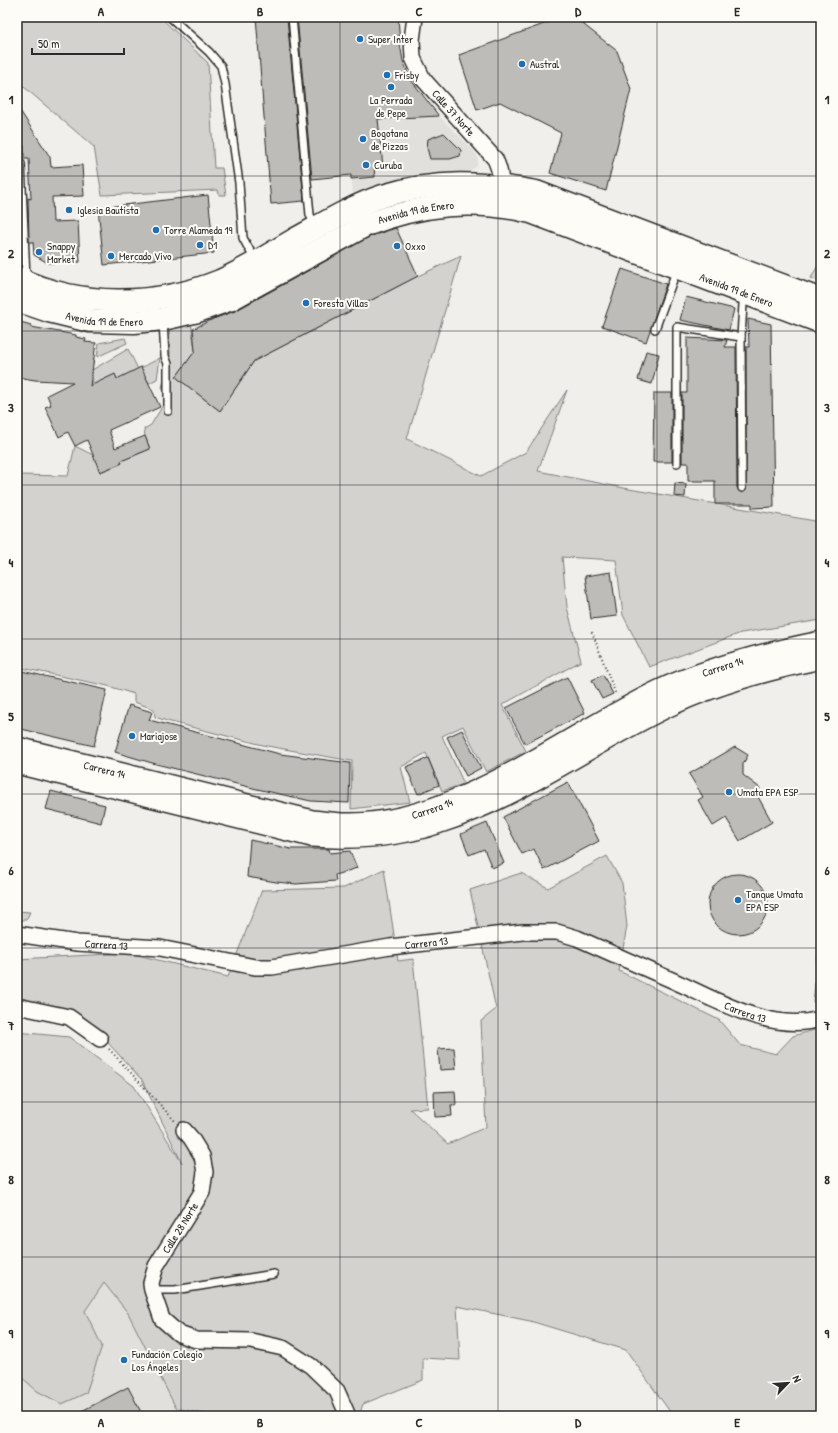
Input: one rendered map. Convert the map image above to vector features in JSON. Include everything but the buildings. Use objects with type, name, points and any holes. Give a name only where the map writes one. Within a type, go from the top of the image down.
[{"type":"main road","name":"Avenida 19 de Enero","points":[[20,287],[48,311],[90,321],[134,322],[161,309],[192,290],[220,280],[256,262],[357,206],[401,191],[430,185],[460,183],[498,196],[530,212],[821,322]]},
{"type":"main road","name":"Avenida 19 de Enero","points":[[161,309],[198,310],[229,300],[366,225],[389,216],[433,206],[460,204],[498,196],[536,192],[821,300]]},
{"type":"main road","name":"Carrera 14","points":[[17,748],[312,821],[346,824],[407,816],[471,794],[660,691],[710,671],[766,653],[821,642]]},
{"type":"main road","name":"Carrera 14","points":[[17,763],[312,836],[346,839],[384,835],[436,824],[478,808],[666,707],[705,690],[770,669],[821,658]]},
{"type":"street","name":"Calle 37 Norte","points":[[415,17],[412,40],[413,58],[423,79],[495,159],[501,172],[498,196]]},
{"type":"street","name":"Carrera 13","points":[[17,934],[77,943],[160,948],[255,967],[272,967],[390,947],[523,932],[557,932],[577,938],[745,1013],[784,1022],[821,1019]]},
{"type":"street","points":[[17,1006],[68,1017],[100,1039]]},
{"type":"street","name":"Calle 28 Norte","points":[[188,1134],[202,1156],[205,1172],[202,1192],[156,1266],[151,1283],[162,1319],[179,1334],[196,1340],[251,1341],[283,1348],[311,1366],[337,1391],[348,1416]]},
{"type":"lane","points":[[170,17],[209,52],[221,66],[225,84],[239,183],[243,238],[256,262]]},
{"type":"lane","points":[[292,17],[310,215],[316,228]]},
{"type":"lane","points":[[20,287],[21,164]]},
{"type":"lane","points":[[655,329],[677,267]]},
{"type":"lane","points":[[742,488],[741,337],[743,304],[746,293]]},
{"type":"lane","points":[[161,309],[165,356],[168,364],[168,411]]},
{"type":"lane","points":[[677,463],[677,327],[741,337]]},
{"type":"lane","points":[[152,1290],[175,1290],[274,1274]]},
{"type":"path","points":[[592,632],[622,711]]},
{"type":"path","points":[[100,1039],[188,1134]]},
{"type":"shaded area","points":[[17,17],[160,17],[208,63],[214,168],[222,168],[226,195],[219,195],[218,190],[102,195],[94,147],[17,81]]},
{"type":"shaded area","points":[[337,17],[398,17],[403,61],[411,80],[438,115],[475,152],[478,158],[477,166],[469,172],[413,176],[375,185],[353,194]]},
{"type":"shaded area","points":[[461,256],[407,439],[481,476],[526,452],[567,390],[538,471],[629,489],[821,522],[821,620],[741,633],[649,667],[623,615],[616,560],[562,557],[567,607],[581,661],[502,705],[526,751],[486,772],[463,726],[442,736],[464,784],[442,791],[426,753],[401,767],[410,802],[351,809],[352,761],[267,746],[167,721],[155,717],[154,709],[134,702],[134,694],[108,686],[17,667],[17,475],[68,476],[75,446],[93,455],[100,472],[121,464],[121,461],[150,449],[144,429],[151,425],[168,397],[162,388],[170,354],[169,327],[191,321],[195,351],[176,377],[220,411],[254,361],[418,276]]},
{"type":"shaded area","points":[[821,260],[821,282],[811,278]]},
{"type":"shaded area","points":[[125,338],[127,343],[97,357],[99,343]]},
{"type":"shaded area","points":[[128,349],[138,369],[117,379],[115,375],[93,385],[92,370]]},
{"type":"shaded area","points":[[160,358],[157,379],[149,383],[141,368]]},
{"type":"shaded area","points":[[607,856],[622,883],[627,926],[619,971],[719,1020],[740,1045],[776,1054],[793,1036],[821,1028],[821,1416],[673,1416],[626,1350],[530,1321],[457,1306],[460,1360],[423,1358],[423,1380],[363,1404],[359,1416],[214,1416],[176,1408],[128,1313],[104,1283],[85,1311],[102,1346],[86,1393],[62,1404],[37,1391],[17,1373],[17,1032],[69,1037],[134,1086],[182,1163],[141,1078],[87,1020],[17,999],[17,959],[129,953],[228,977],[262,890],[344,888],[384,869],[398,961],[413,959],[428,1108],[410,1109],[448,1144],[486,1127],[481,1021],[496,1009],[470,890],[521,873],[548,888]]},
{"type":"shaded area","points":[[17,911],[30,912],[26,920],[17,920]]},
{"type":"shaded area","points":[[821,923],[821,1003],[813,1002]]},
{"type":"shaded area","name":"Fundación Colegio Los Ángeles","points":[[104,1283],[128,1313],[176,1408],[214,1416],[17,1416],[17,1373],[37,1391],[102,1346],[85,1311]]},
{"type":"place","name":"Super Inter","points":[[360,39]]},
{"type":"place","name":"Austral","points":[[522,64]]},
{"type":"place","name":"Frisby","points":[[387,75]]},
{"type":"place","name":"La Perrada de Pepe","points":[[391,87]]},
{"type":"place","name":"Bogotana de Pizzas","points":[[363,139]]},
{"type":"place","name":"Curuba","points":[[366,165]]},
{"type":"place","name":"Iglesia Bautista","points":[[69,210]]},
{"type":"place","name":"Torre Alameda 19","points":[[156,230]]},
{"type":"place","name":"D1","points":[[200,245]]},
{"type":"place","name":"Oxxo","points":[[397,246]]},
{"type":"place","name":"Snappy Market","points":[[39,252]]},
{"type":"place","name":"Mercado Vivo","points":[[111,256]]},
{"type":"place","name":"Foresta Villas","points":[[306,303]]},
{"type":"place","name":"Mariajose","points":[[132,736]]},
{"type":"place","name":"Umata EPA ESP","points":[[729,792]]},
{"type":"place","name":"Tanque Umata EPA ESP","points":[[738,900]]},
{"type":"place","name":"Fundación Colegio Los Ángeles","points":[[124,1360]]}]
